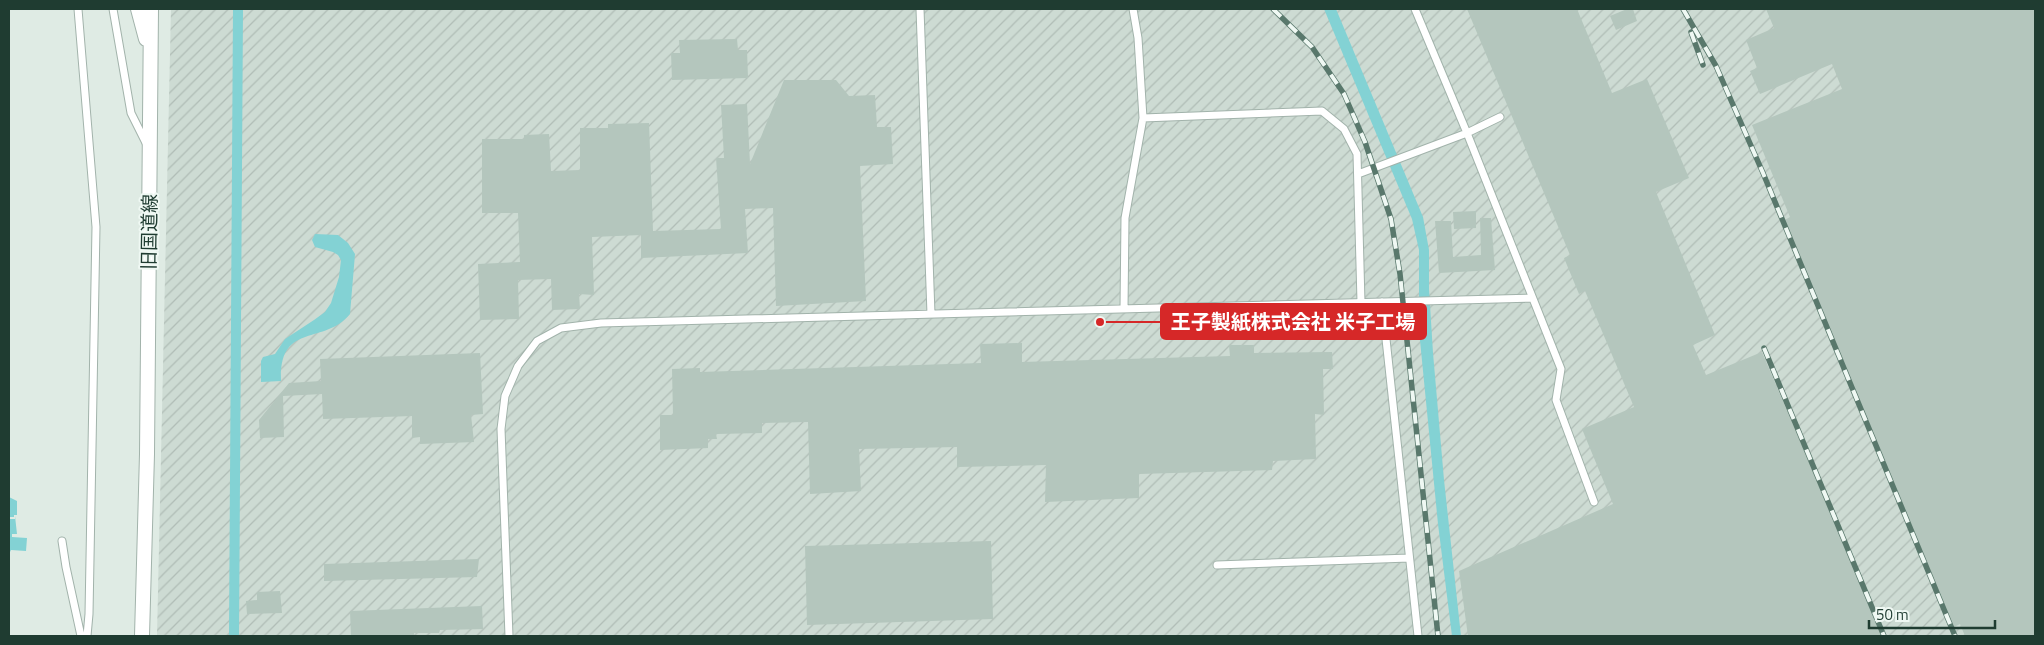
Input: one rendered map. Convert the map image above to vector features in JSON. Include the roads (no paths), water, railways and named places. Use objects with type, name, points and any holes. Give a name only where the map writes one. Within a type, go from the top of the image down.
[{"type":"street","points":[[138,9],[150,53]]},
{"type":"street","name":"旧国道線","points":[[142,636],[147,454],[151,9]]},
{"type":"lane","points":[[78,9],[96,227],[89,614],[87,636]]},
{"type":"lane","points":[[113,9],[131,113],[150,150]]},
{"type":"lane","points":[[920,9],[931,314]]},
{"type":"lane","points":[[1124,309],[1125,218],[1143,118],[1138,38],[1133,9]]},
{"type":"lane","points":[[1415,9],[1467,133],[1561,369],[1556,400],[1594,502]]},
{"type":"lane","points":[[1143,118],[1322,111],[1344,129],[1358,154],[1361,302]]},
{"type":"lane","points":[[1358,174],[1467,133],[1500,117]]},
{"type":"lane","points":[[509,636],[500,429],[505,396],[518,366],[537,341],[561,328],[601,324],[1532,298]]},
{"type":"lane","points":[[1382,302],[1418,636]]},
{"type":"lane","points":[[62,541],[81,636]]},
{"type":"lane","points":[[1217,565],[1409,558]]},
{"type":"water","points":[[233,9],[243,9],[239,636],[229,636]]},
{"type":"water","points":[[1324,9],[1336,9],[1423,217],[1429,250],[1429,289],[1433,353],[1444,480],[1461,636],[1452,636],[1438,524],[1419,330],[1419,250],[1412,219]]},
{"type":"water","points":[[315,234],[338,235],[348,243],[355,254],[350,314],[339,324],[328,330],[295,342],[287,350],[282,362],[281,381],[261,382],[261,361],[263,357],[275,354],[285,339],[325,312],[331,303],[339,277],[341,260],[333,252],[315,247],[312,240]]},
{"type":"water","points":[[9,497],[17,501],[17,515],[14,515],[14,517],[9,517]]},
{"type":"water","points":[[15,516],[17,534],[12,534],[12,537],[27,538],[26,551],[11,550],[9,554],[9,519],[15,519]]},
{"type":"railway","points":[[1273,9],[1312,47],[1344,94],[1365,142],[1391,219],[1400,274],[1438,636]]},
{"type":"railway","points":[[1683,9],[1716,66],[1763,173],[1955,636]]},
{"type":"railway","points":[[1691,32],[1703,65]]},
{"type":"railway","points":[[1764,348],[1884,636]]},
{"type":"place","name":"王子製紙株式会社 米子工場","points":[[1100,322]]}]
